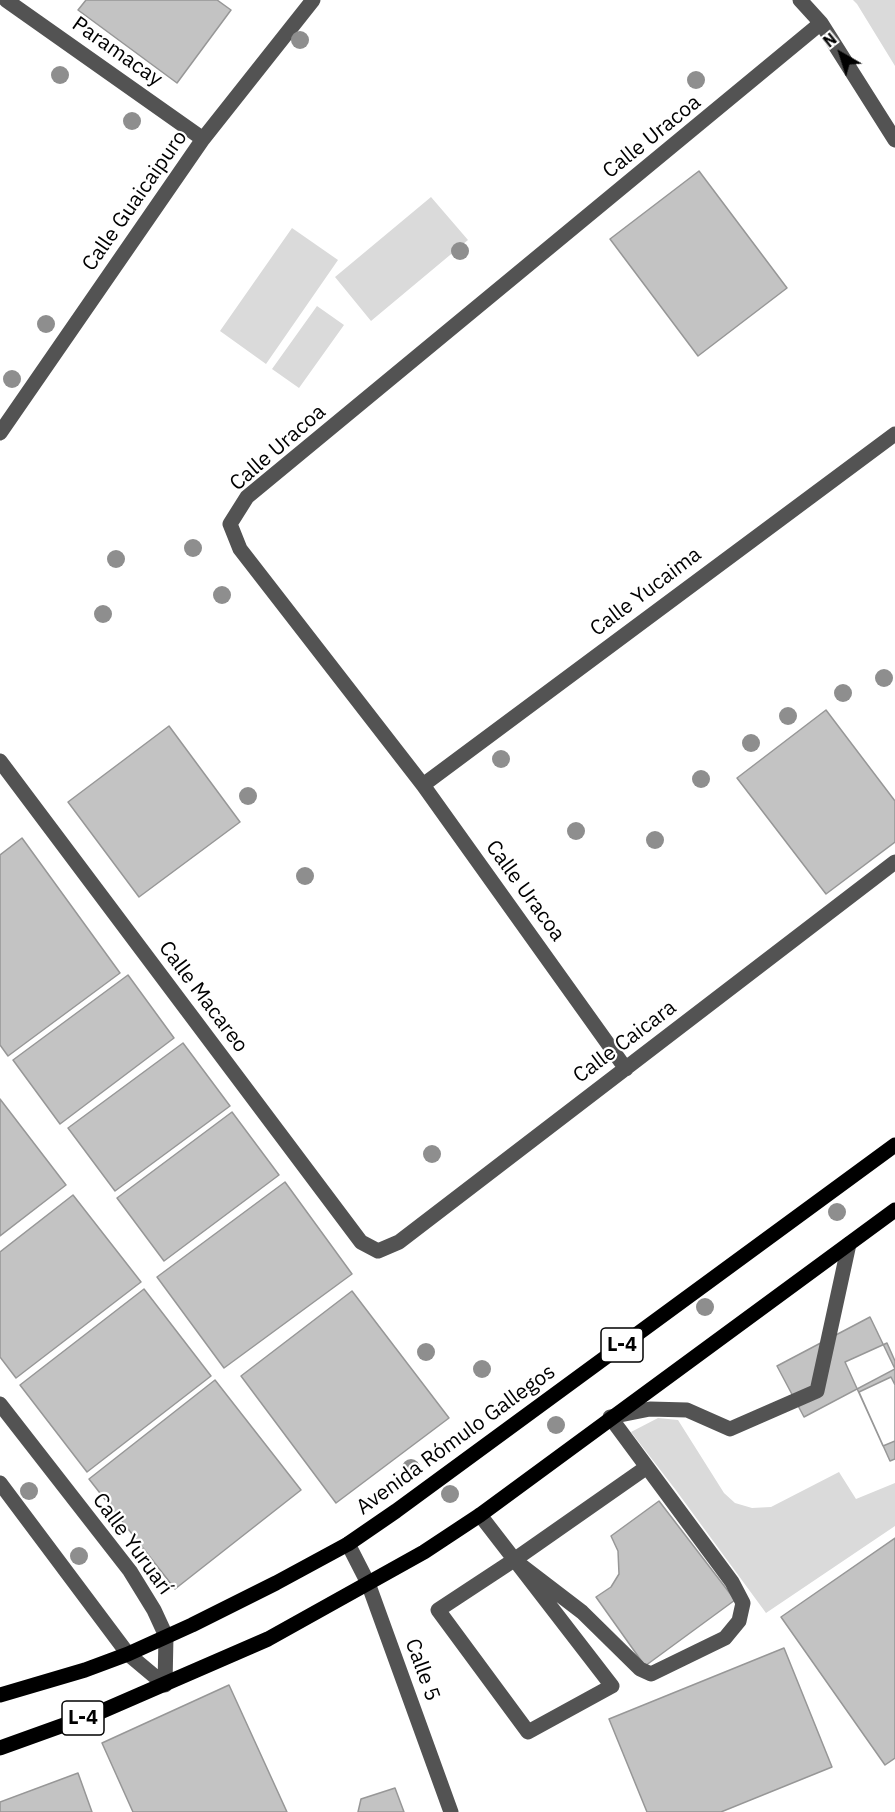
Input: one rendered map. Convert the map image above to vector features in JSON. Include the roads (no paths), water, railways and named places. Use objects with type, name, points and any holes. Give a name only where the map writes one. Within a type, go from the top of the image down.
[{"type":"main road","name":"Avenida Rómulo Gallegos","points":[[0,1695],[86,1670],[128,1654],[276,1583],[348,1544],[895,1144]]},
{"type":"main road","name":"L-4","points":[[0,1748],[165,1686],[268,1639],[424,1552],[480,1515],[610,1417],[895,1210]]},
{"type":"street","name":"Paramacay","points":[[6,0],[203,139]]},
{"type":"street","name":"Calle Guaicaipuro","points":[[0,433],[203,139],[313,0]]},
{"type":"street","points":[[800,0],[821,23],[895,140]]},
{"type":"street","name":"Calle Uracoa","points":[[626,1069],[423,785],[240,549],[230,524],[247,497],[821,23]]},
{"type":"street","name":"Calle Yucaima","points":[[423,785],[895,434]]},
{"type":"street","name":"Calle Macareo","points":[[0,761],[361,1242],[378,1251]]},
{"type":"street","name":"Calle Caicara","points":[[378,1251],[399,1242],[895,862]]},
{"type":"street","points":[[514,1560],[582,1612],[640,1669],[651,1674],[725,1638],[739,1622],[743,1603],[732,1582],[610,1417],[650,1409],[687,1410],[730,1429],[818,1391],[849,1244]]},
{"type":"street","name":"Calle Yuruarí","points":[[0,1404],[130,1571],[154,1610],[166,1636],[165,1686]]},
{"type":"street","points":[[480,1515],[514,1560],[612,1686],[528,1732],[438,1610],[514,1560],[647,1467]]},
{"type":"street","points":[[0,1483],[128,1654],[165,1686]]},
{"type":"street","name":"Calle 5","points":[[348,1544],[368,1583],[451,1812]]}]
